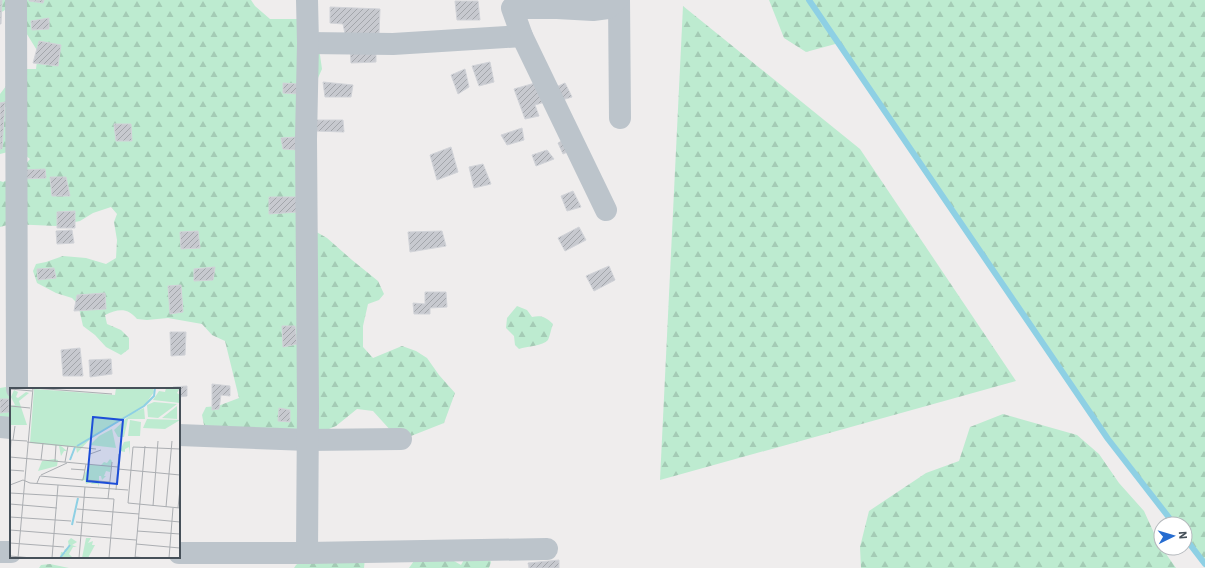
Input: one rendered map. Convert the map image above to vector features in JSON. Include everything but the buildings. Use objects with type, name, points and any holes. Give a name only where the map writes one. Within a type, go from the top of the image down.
[{"type":"street","points":[[16,0],[17,388]]},
{"type":"street","points":[[307,553],[308,440],[306,139],[308,0]]},
{"type":"street","points":[[606,210],[522,36],[512,8],[593,10],[608,8],[618,0]]},
{"type":"street","points":[[618,0],[620,118]]},
{"type":"street","points":[[308,43],[393,44],[522,36]]},
{"type":"street","points":[[180,435],[308,440],[401,439]]},
{"type":"street","points":[[180,553],[275,560],[307,553],[547,549]]},
{"type":"green space","points":[[0,0],[251,0],[255,6],[270,19],[298,19],[319,48],[322,69],[314,87],[313,230],[327,238],[378,281],[384,294],[379,300],[368,304],[363,326],[363,347],[373,358],[402,346],[416,351],[427,358],[439,375],[455,393],[444,423],[411,436],[392,432],[373,411],[357,409],[336,426],[315,435],[205,430],[202,415],[206,407],[218,406],[239,398],[225,341],[212,335],[202,324],[168,318],[147,320],[137,319],[130,312],[118,310],[105,315],[107,324],[121,330],[129,338],[129,349],[121,355],[106,347],[95,335],[83,326],[78,304],[72,298],[56,293],[37,283],[33,271],[36,264],[63,256],[86,258],[106,264],[116,258],[117,240],[114,222],[117,214],[111,207],[93,213],[80,221],[56,226],[11,224],[0,227],[0,181],[3,182],[15,176],[30,159],[21,152],[8,152],[0,154],[0,94],[9,82],[26,69],[36,69],[38,52],[15,18],[5,10],[0,13]]},
{"type":"green space","points":[[769,0],[1205,0],[1205,564],[1193,548],[1193,516],[1168,516],[1108,439],[839,43],[806,52],[784,38]]},
{"type":"green space","points":[[683,6],[860,149],[1016,381],[660,480]]},
{"type":"green space","points":[[517,306],[527,310],[532,317],[543,317],[553,324],[546,342],[519,349],[515,345],[514,336],[506,328],[507,318]]},
{"type":"green space","points":[[6,387],[10,389],[10,421],[0,417],[0,388]]},
{"type":"green space","points":[[1003,414],[1077,435],[1099,454],[1119,483],[1144,511],[1153,531],[1153,556],[1168,556],[1176,568],[861,568],[860,547],[869,511],[926,473],[959,461],[970,427]]},
{"type":"green space","points":[[488,557],[491,562],[489,568],[409,568],[416,558],[454,561],[461,565],[465,558]]},
{"type":"green space","points":[[365,558],[364,568],[294,568],[304,559]]},
{"type":"green space","points":[[50,564],[69,568],[39,568],[41,565]]},
{"type":"waterway","points":[[809,0],[1108,439],[1168,516]]},
{"type":"waterway","points":[[1193,548],[1205,564]]}]
